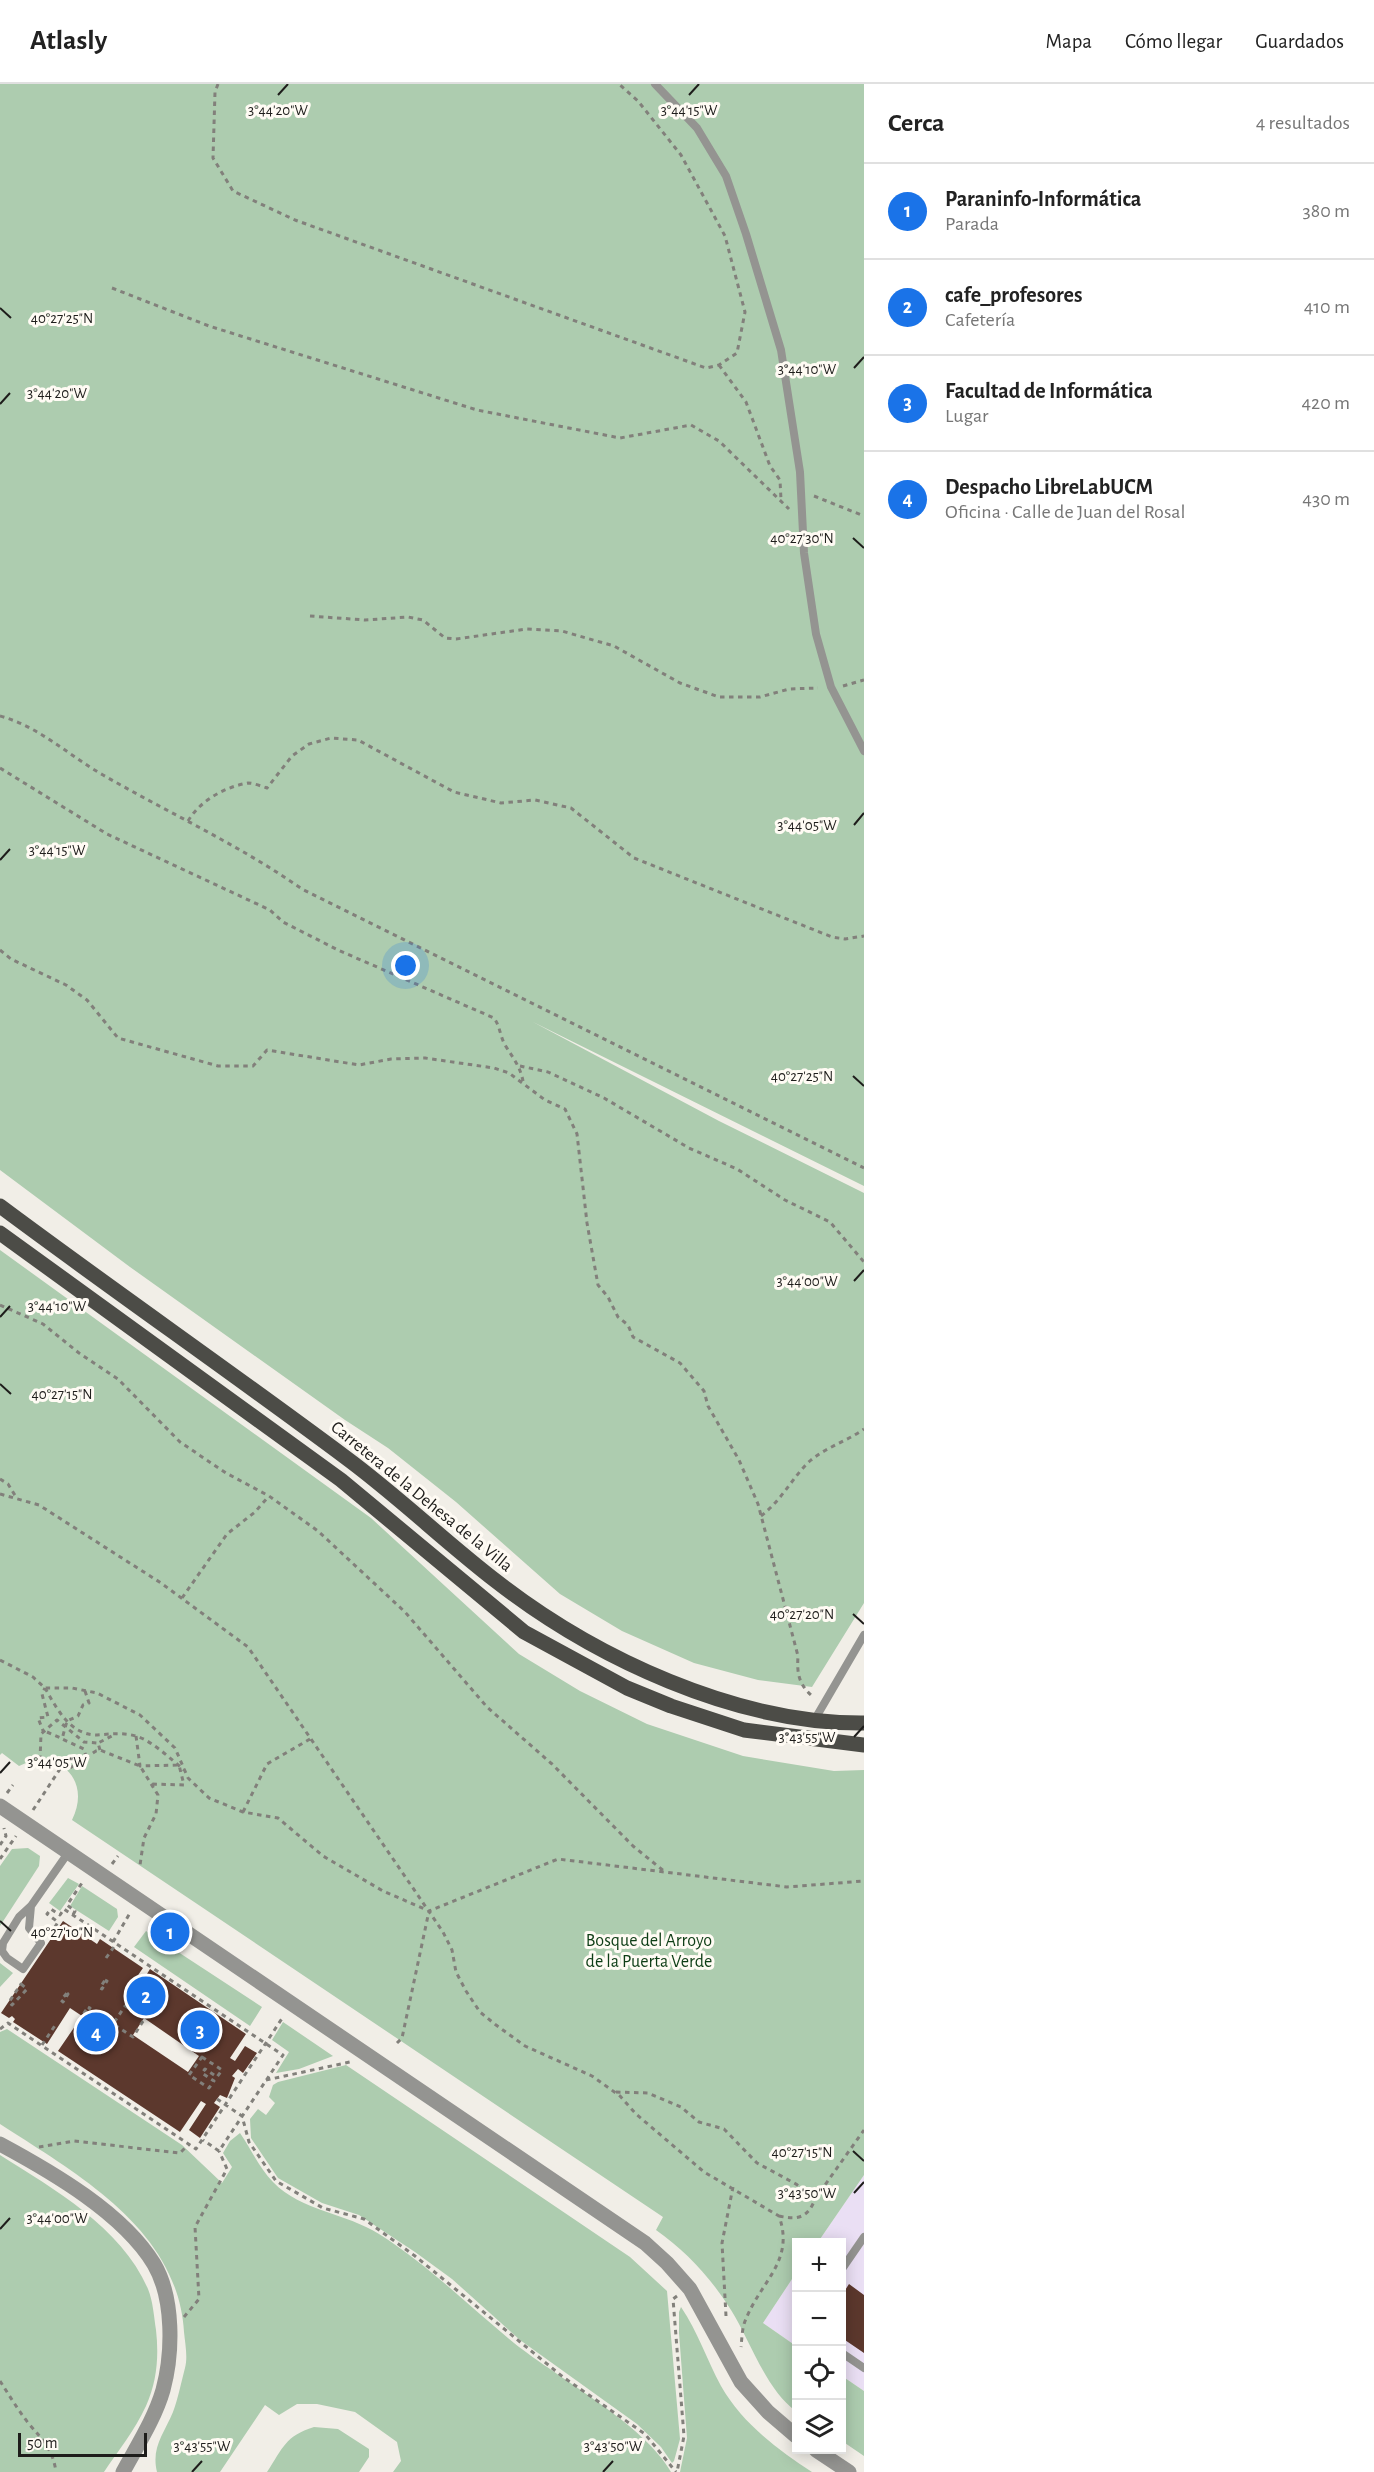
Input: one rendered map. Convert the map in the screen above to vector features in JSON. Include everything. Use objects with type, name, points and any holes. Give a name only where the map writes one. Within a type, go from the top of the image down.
[{"type":"main road","name":"Carretera de la Dehesa de la Villa","points":[[0,1206],[348,1459],[494,1580],[536,1611],[627,1665],[687,1688],[748,1707],[815,1719],[861,1722]]},
{"type":"main road","points":[[0,1233],[340,1480],[524,1632],[627,1688],[682,1710],[744,1730],[864,1745]]},
{"type":"street","points":[[0,1806],[645,2243],[674,2269],[695,2296],[741,2382],[768,2412],[792,2433]]},
{"type":"street","points":[[0,2144],[49,2171],[96,2204],[140,2245],[155,2265],[164,2290],[171,2337],[168,2364],[162,2392],[152,2416],[123,2472]]},
{"type":"street","points":[[822,2454],[849,2472]]},
{"type":"lane","points":[[655,84],[697,128],[726,176],[782,350],[801,492],[804,553],[816,634],[831,687],[864,751]]},
{"type":"lane","points":[[815,1719],[864,1635]]},
{"type":"lane","points":[[31,1906],[28,1928],[32,1936],[41,1943],[23,1969],[7,1958],[3,1951],[5,1936],[31,1906],[68,1853]]},
{"type":"lane","points":[[846,2263],[864,2236]]},
{"type":"lane","points":[[846,2356],[864,2368]]},
{"type":"path","points":[[218,84],[214,92],[213,158],[233,190],[295,220],[706,368],[719,366],[737,353],[746,312],[725,236],[681,155],[638,101],[619,84]]},
{"type":"path","points":[[112,288],[209,326],[477,410],[620,438],[691,424],[719,441],[802,522]]},
{"type":"path","points":[[719,366],[746,402],[770,466],[780,480],[781,501]]},
{"type":"path","points":[[801,492],[864,516]]},
{"type":"path","points":[[310,615],[365,620],[408,617],[423,620],[446,638],[456,639],[527,629],[562,631],[614,646],[680,683],[719,697],[760,697],[789,689],[822,688]]},
{"type":"path","points":[[843,686],[864,680]]},
{"type":"path","points":[[0,716],[19,721],[100,774],[256,857],[302,888],[864,1168]]},
{"type":"path","points":[[188,821],[194,811],[207,799],[249,783],[267,788],[291,756],[309,744],[331,738],[358,740],[454,792],[501,803],[535,801],[571,808],[634,858],[832,937],[845,939],[864,936]]},
{"type":"path","points":[[0,768],[107,834],[270,910],[283,922],[338,950],[494,1018],[499,1025],[504,1043],[520,1066],[523,1081]]},
{"type":"path","points":[[0,950],[11,959],[66,985],[87,1000],[118,1038],[171,1055],[218,1066],[253,1066],[267,1050],[359,1065],[391,1059],[425,1058],[494,1068],[523,1081],[545,1100],[565,1109],[577,1134],[597,1285],[608,1297],[618,1317],[628,1325],[633,1337],[680,1363],[704,1390],[708,1406],[739,1460],[761,1516],[798,1656],[796,1673],[811,1695]]},
{"type":"path","points":[[520,1066],[548,1072],[603,1098],[689,1148],[737,1169],[784,1200],[830,1222],[864,1262]]},
{"type":"path","points":[[0,1305],[43,1324],[79,1353],[118,1379],[180,1442],[226,1473],[269,1496],[318,1531],[397,1604],[487,1707],[552,1764],[633,1846],[665,1872]]},
{"type":"path","points":[[761,1516],[782,1497],[809,1462],[831,1445],[864,1429]]},
{"type":"path","points":[[0,1479],[8,1484],[16,1498]]},
{"type":"path","points":[[0,1494],[39,1505],[182,1598],[248,1647],[288,1702],[310,1739],[390,1850],[404,1876],[443,1932],[452,1950],[456,1972],[480,2012],[525,2046],[578,2068],[614,2092],[676,2150],[704,2172],[779,2216],[796,2219],[810,2212],[816,2199],[864,2130]]},
{"type":"path","points":[[182,1598],[227,1534],[255,1512],[269,1496]]},
{"type":"path","points":[[0,1660],[33,1677],[45,1688],[65,1723],[84,1742],[98,1743],[117,1734]]},
{"type":"path","points":[[45,1688],[98,1693],[140,1715],[175,1748],[188,1778],[209,1797],[243,1812],[278,1818],[324,1856],[382,1891],[429,1911],[558,1859],[787,1887],[864,1881]]},
{"type":"path","points":[[45,1688],[42,1694],[48,1717]]},
{"type":"path","points":[[65,1723],[78,1716],[83,1705],[89,1703],[85,1691]]},
{"type":"path","points":[[86,1757],[84,1749],[45,1732],[38,1718],[48,1717],[87,1734],[136,1736],[185,1770]]},
{"type":"path","points":[[40,1760],[41,1734],[57,1720]]},
{"type":"path","points":[[62,1739],[65,1723]]},
{"type":"path","points":[[136,1736],[140,1766],[158,1795],[158,1808],[144,1838],[140,1865]]},
{"type":"path","points":[[243,1812],[267,1764],[310,1739]]},
{"type":"path","points":[[98,1743],[100,1750]]},
{"type":"path","points":[[0,1859],[62,1766],[67,1770],[100,1750],[140,1766],[178,1765]]},
{"type":"path","points":[[151,1784],[184,1785],[178,1765]]},
{"type":"path","points":[[0,1845],[6,1836],[3,1824]]},
{"type":"path","points":[[73,1915],[75,1911],[67,1905],[85,1879]]},
{"type":"path","points":[[41,1943],[46,1941],[58,1922],[47,1914],[51,1909],[60,1915],[64,1909],[283,2055],[219,2151]]},
{"type":"path","points":[[106,1958],[131,1911]]},
{"type":"path","points":[[397,2043],[402,2038],[429,1911]]},
{"type":"path","points":[[21,1984],[27,1989],[12,2005],[9,2002],[21,1984]]},
{"type":"path","points":[[125,2006],[145,2019],[133,2037],[113,2024],[125,2006]]},
{"type":"path","points":[[0,2029],[8,2023],[196,2149],[284,2016]]},
{"type":"path","points":[[42,2045],[56,2024]]},
{"type":"path","points":[[202,2057],[222,2070],[217,2077],[205,2069],[202,2073],[214,2081],[209,2088],[189,2075],[202,2057]]},
{"type":"path","points":[[267,2080],[352,2062]]},
{"type":"path","points":[[614,2092],[648,2093],[681,2107],[699,2122],[724,2129],[757,2163],[796,2184],[816,2199]]},
{"type":"path","points":[[217,2099],[242,2116],[249,2142],[276,2181],[323,2208],[364,2218],[415,2256],[563,2377],[645,2434],[677,2472]]},
{"type":"path","points":[[180,2323],[199,2300],[195,2227],[226,2169],[219,2151],[203,2140]]},
{"type":"path","points":[[31,2148],[74,2141],[180,2153],[189,2144]]},
{"type":"path","points":[[726,2316],[722,2243],[733,2187]]},
{"type":"path","points":[[740,2355],[745,2321],[774,2272],[784,2250],[784,2231],[779,2216]]},
{"type":"path","points":[[677,2472],[684,2436],[673,2299],[678,2295]]},
{"type":"path","points":[[0,2381],[30,2425],[44,2439],[54,2457],[56,2472]]},
{"type":"shaded area","points":[[864,2175],[864,2391],[846,2379],[846,2238],[821,2238]]},
{"type":"shaded area","points":[[792,2279],[792,2343],[763,2323]]},
{"type":"green space","points":[[0,84],[864,84],[864,1186],[533,1022],[719,1121],[864,1193],[864,1603],[812,1687],[758,1680],[694,1663],[622,1631],[560,1594],[456,1502],[388,1448],[130,1267],[0,1170]]},
{"type":"green space","name":"Bosque del Arroyo de la Puerta Verde","points":[[0,1250],[371,1518],[519,1654],[580,1691],[647,1724],[743,1756],[834,1771],[864,1770],[864,2175],[821,2238],[792,2238],[792,2279],[763,2323],[792,2343],[792,2408],[767,2378],[738,2322],[715,2287],[688,2256],[656,2230],[663,2217],[72,1820],[78,1792],[75,1781],[68,1771],[47,1761],[19,1766],[2,1753],[0,1755]]},
{"type":"green space","points":[[28,1848],[40,1856],[39,1866],[0,1926],[0,1866],[12,1849]]},
{"type":"green space","points":[[68,1878],[79,1884],[60,1911],[49,1903]]},
{"type":"green space","points":[[82,1886],[117,1909],[118,1917],[109,1931],[70,1906]]},
{"type":"green space","points":[[146,1931],[262,2007],[250,2026],[134,1947]]},
{"type":"green space","points":[[0,1963],[13,1973],[0,1987]]},
{"type":"green space","points":[[283,2022],[333,2056],[299,2069],[276,2073],[289,2052],[272,2040]]},
{"type":"green space","points":[[7,2029],[182,2145],[222,2183],[232,2167],[223,2153],[230,2141],[240,2133],[264,2171],[284,2192],[310,2206],[366,2227],[397,2246],[514,2343],[621,2420],[658,2454],[671,2472],[393,2472],[401,2461],[397,2442],[355,2412],[317,2404],[297,2404],[279,2415],[265,2405],[220,2472],[157,2472],[157,2448],[175,2407],[186,2364],[178,2296],[164,2263],[143,2234],[119,2208],[60,2163],[0,2124],[0,2032]]},
{"type":"green space","points":[[346,2065],[630,2257],[667,2291],[680,2439],[672,2463],[661,2447],[637,2424],[520,2340],[452,2279],[415,2252],[359,2215],[322,2203],[278,2178],[251,2138],[250,2119],[258,2109],[266,2115],[275,2103],[269,2097],[273,2085],[278,2082]]},
{"type":"green space","points":[[0,2155],[64,2196],[104,2229],[122,2247],[150,2294],[157,2349],[153,2388],[137,2423],[104,2472],[0,2472]]},
{"type":"green space","points":[[681,2307],[721,2386],[739,2412],[773,2444],[812,2472],[680,2472],[687,2438],[679,2333]]},
{"type":"green space","points":[[846,2379],[864,2391],[864,2456],[846,2444]]},
{"type":"green space","points":[[314,2427],[338,2429],[369,2449],[369,2457],[359,2472],[267,2472],[291,2439]]},
{"type":"building","points":[[63,1921],[97,1944],[100,1939],[143,1968],[136,1978],[142,1982],[150,1969],[246,2034],[230,2058],[235,2061],[245,2046],[257,2053],[243,2073],[238,2069],[232,2076],[235,2078],[227,2098],[220,2095],[214,2103],[220,2107],[200,2138],[189,2130],[206,2104],[201,2101],[180,2132],[58,2051],[82,2016],[70,2008],[47,2044],[13,2022],[15,2019],[12,2016],[9,2018],[1,2013]],"holes":[[[144,2018],[199,2056],[188,2072],[133,2035]]]},
{"type":"building","points":[[849,2284],[864,2295],[864,2353],[846,2341],[846,2289]]},
{"type":"place","name":"Paraninfo-Informática","points":[[170,1932]]},
{"type":"place","name":"cafe_profesores","points":[[146,1996]]},
{"type":"place","name":"Facultad de Informática","points":[[200,2030]]},
{"type":"place","name":"Despacho LibreLabUCM","points":[[96,2032]]}]
